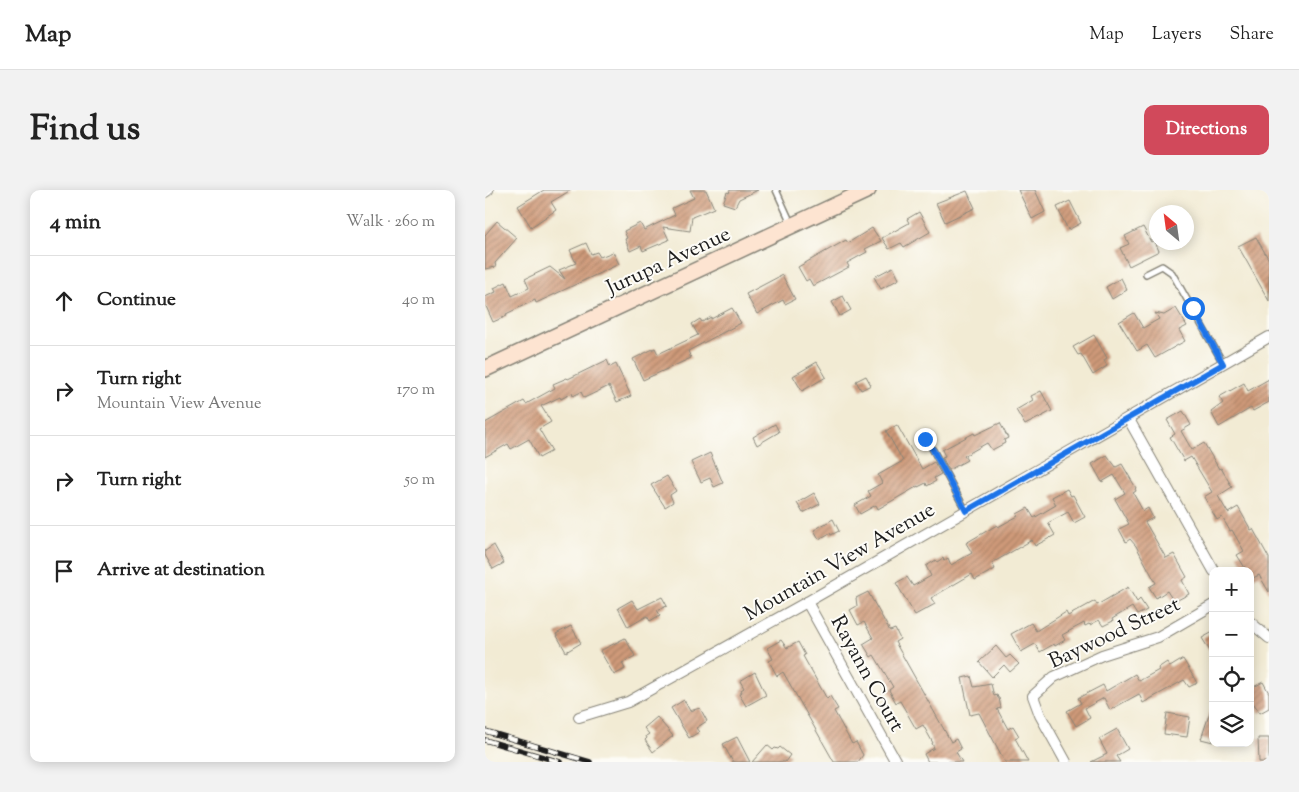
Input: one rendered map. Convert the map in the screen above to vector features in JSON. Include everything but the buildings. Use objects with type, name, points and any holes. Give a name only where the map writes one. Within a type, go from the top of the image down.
[{"type":"main road","name":"Jurupa Avenue","points":[[485,369],[868,190]]},
{"type":"street","name":"Mountain View Avenue","points":[[579,718],[628,702],[1269,338]]},
{"type":"street","points":[[1128,418],[1212,567]]},
{"type":"street","name":"Rayann Court","points":[[807,602],[896,762]]},
{"type":"street","name":"Baywood Street","points":[[1066,762],[1040,715],[1033,696],[1054,677],[1102,655],[1158,637],[1209,607]]},
{"type":"street","points":[[1254,625],[1269,638]]},
{"type":"lane","points":[[776,190],[793,225]]},
{"type":"lane","points":[[1146,274],[1162,266],[1171,273],[1223,364]]},
{"type":"lane","points":[[925,439],[933,450],[966,511]]},
{"type":"railway","points":[[485,731],[590,762]]},
{"type":"railway","points":[[485,740],[560,762]]},
{"type":"route","points":[[925,439],[933,450],[966,511],[1223,364],[1193,308]]}]
